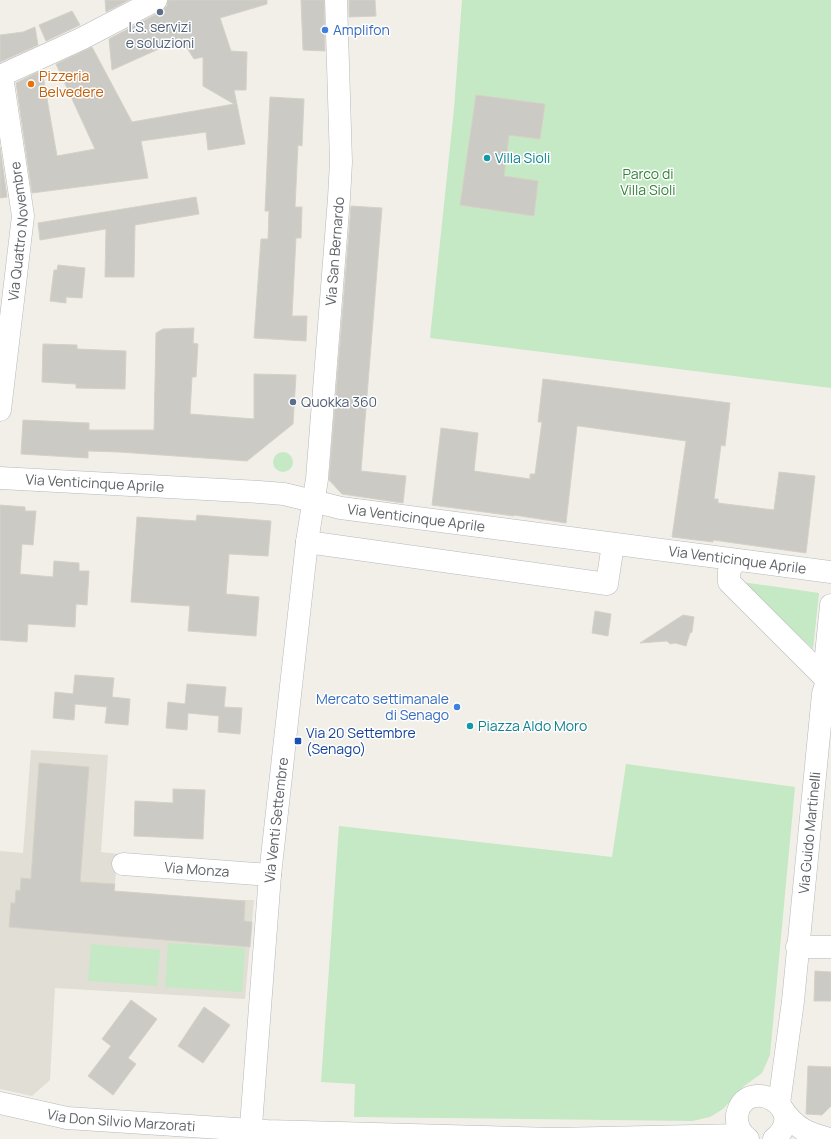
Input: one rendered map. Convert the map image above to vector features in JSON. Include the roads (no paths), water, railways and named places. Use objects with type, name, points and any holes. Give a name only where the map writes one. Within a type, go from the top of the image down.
[{"type":"street","points":[[1,76],[80,39],[156,0]]},
{"type":"street","name":"Via San Bernardo","points":[[313,502],[317,479],[340,169],[336,0]]},
{"type":"street","name":"Via Quattro Novembre","points":[[0,410],[23,216],[1,76]]},
{"type":"street","name":"Via Venticinque Aprile","points":[[0,478],[284,494],[341,508],[831,572]]},
{"type":"street","name":"Via Venti Settembre","points":[[250,1134],[270,875],[307,542],[313,502]]},
{"type":"street","points":[[307,542],[607,584],[612,544]]},
{"type":"street","points":[[736,560],[729,571],[729,582],[829,678]]},
{"type":"street","name":"Via Guido Martinelli","points":[[783,1061],[793,1001],[818,758],[823,694],[829,678],[825,665],[831,605]]},
{"type":"street","name":"Via Monza","points":[[123,864],[270,875]]},
{"type":"street","points":[[798,947],[831,947]]},
{"type":"street","points":[[758,1096],[773,1080],[783,1061]]},
{"type":"street","points":[[777,1138],[784,1123],[780,1106],[783,1061]]},
{"type":"street","points":[[742,1130],[741,1105],[752,1097],[766,1096],[780,1106],[792,1123],[809,1134],[830,1139]]},
{"type":"street","name":"Via Don Silvio Marzorati","points":[[0,1103],[67,1118],[250,1134],[554,1139],[699,1135],[742,1130]]},
{"type":"place","name":"I.S. servizi e soluzioni","points":[[160,12]]},
{"type":"place","name":"Amplifon","points":[[325,30]]},
{"type":"place","name":"Pizzeria Belvedere","points":[[31,84]]},
{"type":"place","name":"Villa Sioli","points":[[487,158]]},
{"type":"place","name":"Quokka 360","points":[[293,402]]},
{"type":"place","name":"Mercato settimanale di Senago","points":[[457,707]]},
{"type":"place","name":"Piazza Aldo Moro","points":[[470,726]]},
{"type":"place","name":"Via 20 Settembre (Senago)","points":[[298,741]]},
{"type":"park label","name":"Parco di Villa Sioli","points":[[648,182]]}]
